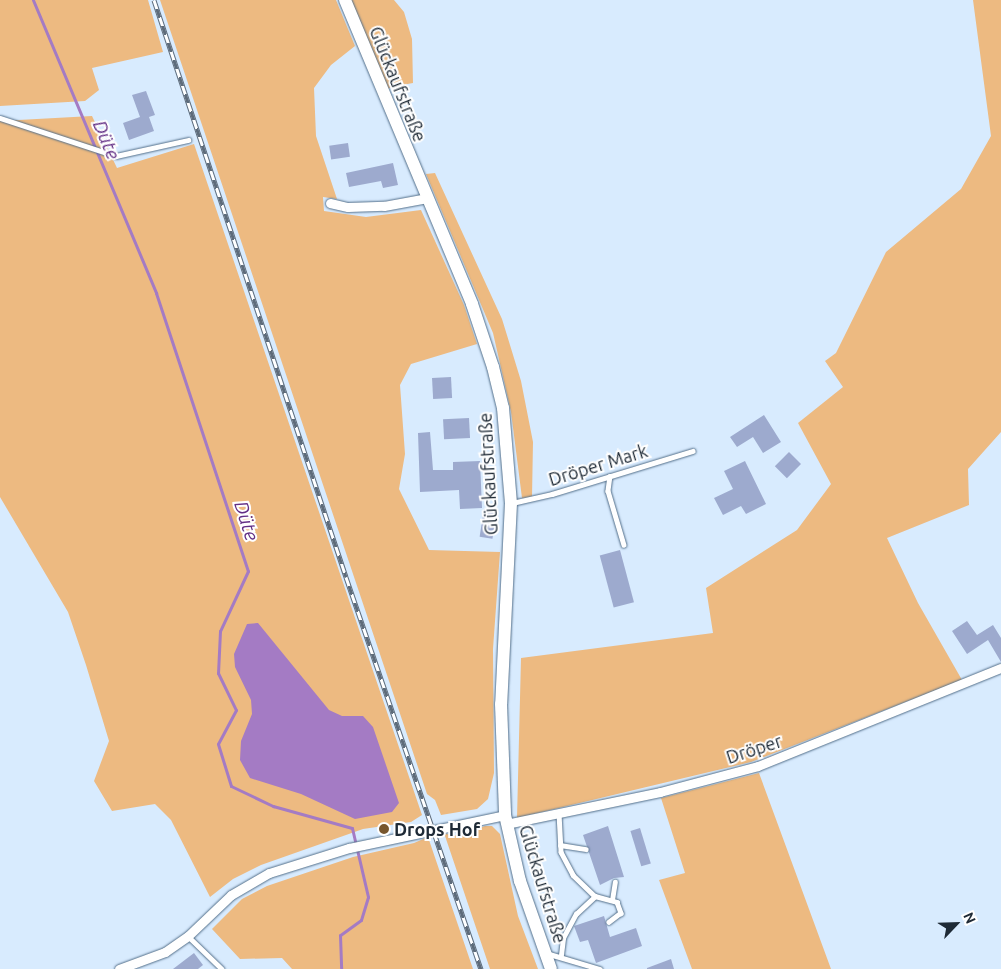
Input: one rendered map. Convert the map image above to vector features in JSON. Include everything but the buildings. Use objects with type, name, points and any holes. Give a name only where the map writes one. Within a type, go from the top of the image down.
[{"type":"main road","name":"Glückaufstraße","points":[[345,0],[472,304],[493,367],[503,408],[511,503],[501,704],[505,819],[520,881],[550,969]]},
{"type":"street","points":[[330,203],[348,207],[384,206],[427,198]]},
{"type":"street","name":"Dröper","points":[[119,969],[165,952],[188,936],[247,883],[349,848],[505,819],[559,813],[660,792],[758,766],[1001,668]]},
{"type":"lane","points":[[0,118],[116,156],[188,140]]},
{"type":"lane","name":"Dröper Mark","points":[[511,503],[534,500],[693,451]]},
{"type":"lane","points":[[610,476],[608,491],[624,545]]},
{"type":"lane","points":[[559,813],[560,844],[573,875],[595,896],[617,902],[621,912],[609,922]]},
{"type":"lane","points":[[560,844],[586,849]]},
{"type":"lane","points":[[612,900],[614,882]]},
{"type":"lane","points":[[561,955],[563,938],[576,914],[595,896]]},
{"type":"lane","points":[[188,936],[222,969]]},
{"type":"lane","points":[[545,953],[561,955],[600,969]]},
{"type":"shaded area","points":[[0,0],[148,0],[163,52],[92,68],[99,90],[85,101],[0,106]]},
{"type":"shaded area","points":[[160,0],[336,0],[355,46],[331,65],[314,88],[316,136],[337,199],[323,197],[324,211],[366,217],[421,210],[464,305],[477,344],[411,364],[400,385],[405,454],[399,489],[429,550],[500,552],[493,649],[494,773],[488,799],[477,809],[441,815],[435,800],[427,794]]},
{"type":"shaded area","points":[[345,0],[394,0],[404,12],[412,39],[413,83],[391,87],[382,94]]},
{"type":"shaded area","points":[[973,0],[1001,0],[1001,432],[968,469],[969,505],[887,538],[918,603],[962,680],[751,762],[517,818],[521,658],[713,633],[706,588],[797,530],[831,484],[798,423],[843,387],[825,361],[836,353],[886,252],[961,189],[991,136]]},
{"type":"shaded area","points":[[92,116],[117,168],[194,144],[422,815],[411,822],[363,829],[261,865],[233,879],[210,897],[171,820],[155,804],[112,811],[94,781],[109,741],[86,665],[68,612],[0,497],[0,121]]},
{"type":"shaded area","points":[[435,173],[502,319],[521,381],[533,442],[532,497],[522,498],[511,412],[493,333],[426,174]]},
{"type":"shaded area","points":[[258,623],[329,710],[342,716],[363,716],[373,727],[399,803],[392,812],[355,819],[301,794],[250,778],[240,760],[241,741],[252,714],[251,700],[235,667],[234,654],[247,624]]},
{"type":"shaded area","points":[[759,773],[831,969],[692,969],[659,880],[685,873],[661,798]]},
{"type":"shaded area","points":[[485,826],[492,826],[500,834],[518,916],[538,969],[490,969],[444,833],[454,836]]},
{"type":"shaded area","points":[[428,837],[473,969],[292,969],[282,958],[240,959],[212,929],[242,899],[267,886],[353,857],[414,843]]},
{"type":"waterway","name":"Düte","points":[[33,0],[156,293],[248,571],[220,631],[218,673],[236,710],[218,744],[231,786],[273,806],[352,828],[368,897],[361,920],[340,935],[341,969]]},
{"type":"railway","points":[[154,0],[346,577],[481,969]]},
{"type":"place","name":"Drops Hof","points":[[384,829]]}]
